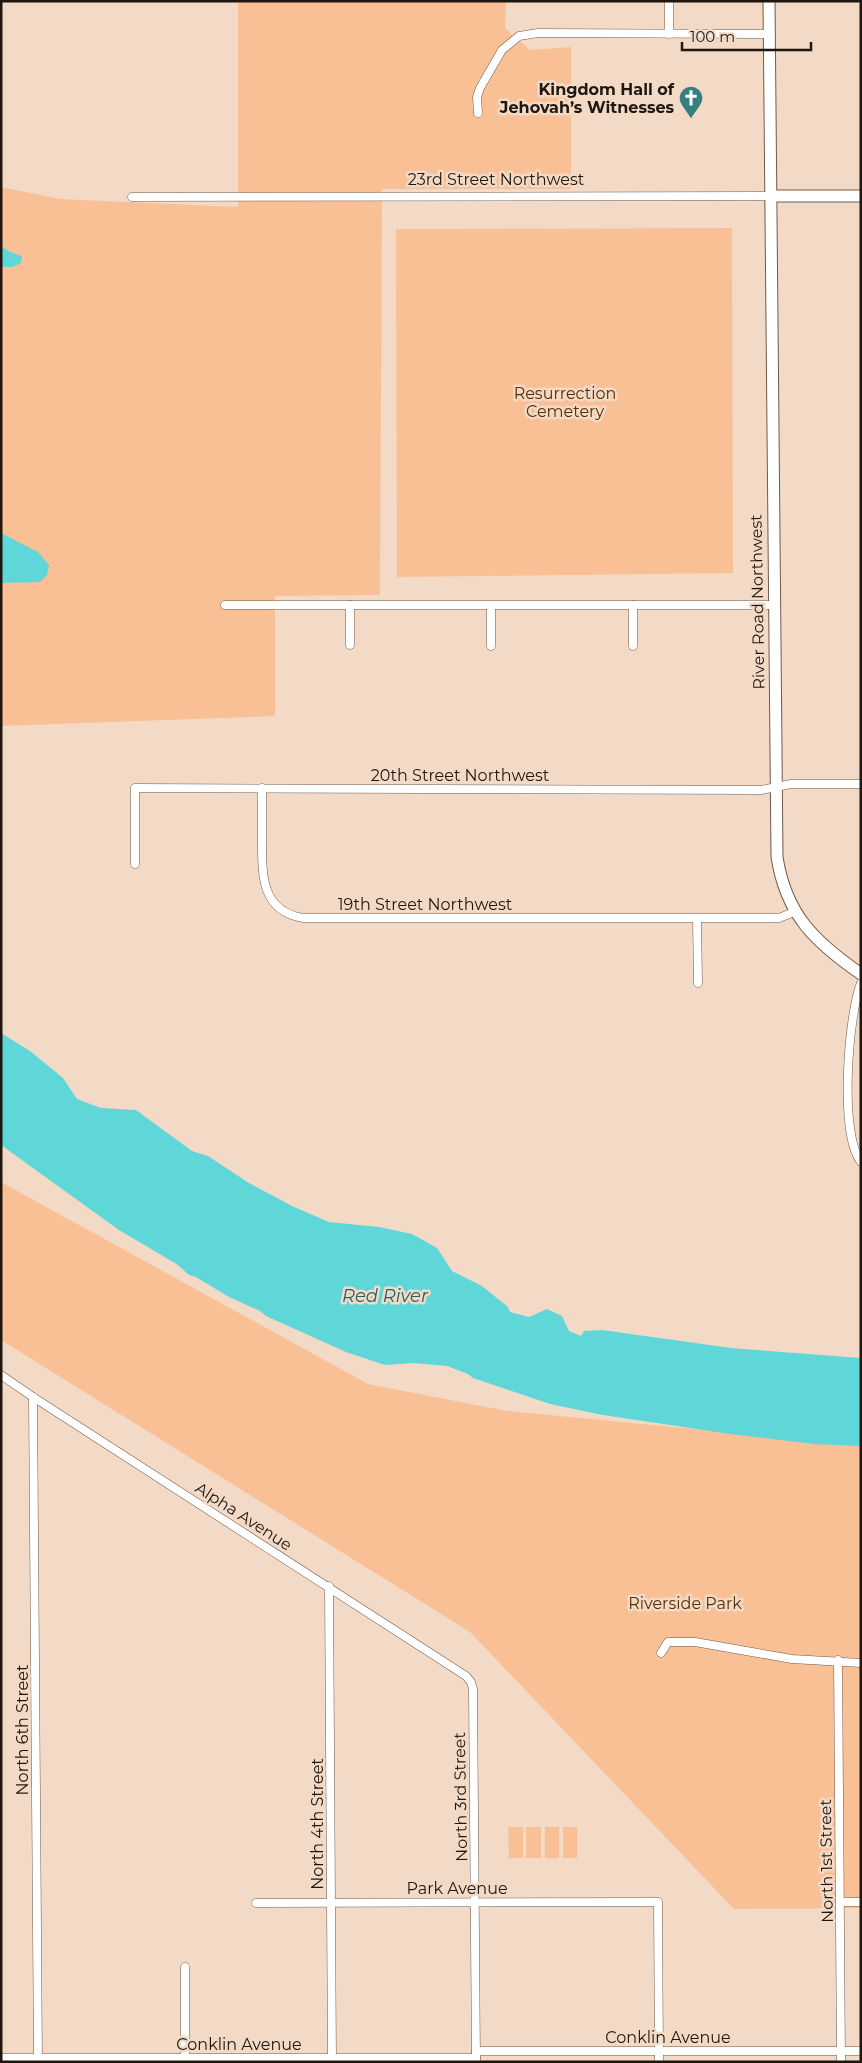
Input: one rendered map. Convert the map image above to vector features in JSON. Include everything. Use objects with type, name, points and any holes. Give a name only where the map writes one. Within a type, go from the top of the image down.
[{"type":"street","points":[[669,1],[669,34]]},
{"type":"street","name":"River Road Northwest","points":[[769,1],[773,605],[777,857],[782,883],[794,912],[817,940],[836,957],[861,974]]},
{"type":"street","points":[[478,113],[477,97],[484,80],[502,50],[519,36],[538,33],[769,34]]},
{"type":"street","name":"23rd Street Northwest","points":[[132,197],[861,196]]},
{"type":"street","points":[[225,605],[773,605]]},
{"type":"street","points":[[350,605],[350,645]]},
{"type":"street","points":[[633,605],[633,646]]},
{"type":"street","points":[[490,606],[491,646]]},
{"type":"street","name":"20th Street Northwest","points":[[135,864],[135,788],[761,790],[791,784],[861,784]]},
{"type":"street","name":"19th Street Northwest","points":[[262,788],[263,870],[265,886],[269,896],[278,906],[292,916],[304,918],[697,919],[779,918],[794,912]]},
{"type":"street","points":[[697,919],[698,983]]},
{"type":"street","points":[[861,982],[852,1018],[848,1070],[849,1125],[854,1150],[861,1162]]},
{"type":"street","name":"Alpha Avenue","points":[[1,1374],[33,1397],[329,1586],[466,1676],[471,1682]]},
{"type":"street","name":"North 6th Street","points":[[33,1397],[38,2060]]},
{"type":"street","name":"North 4th Street","points":[[329,1586],[332,2060]]},
{"type":"street","points":[[661,1653],[668,1642],[695,1642],[792,1658],[861,1663]]},
{"type":"street","name":"North 1st Street","points":[[838,1660],[842,2062]]},
{"type":"street","name":"North 3rd Street","points":[[471,1682],[473,1689],[476,2057]]},
{"type":"street","name":"Park Avenue","points":[[256,1902],[658,1902],[659,2051]]},
{"type":"street","points":[[840,1902],[861,1902]]},
{"type":"street","points":[[185,1967],[185,2060]]},
{"type":"street","points":[[659,2051],[659,2062]]},
{"type":"street","name":"Conklin Avenue","points":[[1,2058],[38,2060],[332,2060],[659,2051],[861,2052]]},
{"type":"green space","points":[[238,1],[506,1],[505,28],[530,50],[571,47],[571,189],[382,189],[380,595],[275,596],[275,716],[1,726],[1,187],[60,199],[238,207]]},
{"type":"green space","name":"Resurrection Cemetery","points":[[732,228],[733,573],[397,577],[396,229]]},
{"type":"green space","name":"Riverside Park","points":[[1,1182],[368,1384],[507,1411],[861,1445],[861,1908],[734,1909],[470,1632],[1,1340]]},
{"type":"green space","points":[[508,1827],[523,1827],[523,1858],[509,1858]]},
{"type":"green space","points":[[526,1827],[541,1827],[541,1858],[526,1858]]},
{"type":"green space","points":[[545,1827],[559,1827],[559,1858],[545,1858]]},
{"type":"green space","points":[[563,1827],[577,1827],[577,1858],[563,1858]]},
{"type":"water","points":[[1,246],[10,252],[22,256],[21,263],[12,267],[1,267]]},
{"type":"water","points":[[1,533],[38,552],[49,565],[47,575],[40,582],[1,583]]},
{"type":"water","name":"Red River","points":[[1,1033],[30,1051],[63,1078],[77,1099],[101,1108],[136,1110],[192,1151],[208,1156],[249,1183],[292,1206],[329,1222],[379,1227],[412,1234],[437,1248],[452,1271],[482,1286],[508,1307],[510,1312],[529,1317],[547,1309],[562,1316],[569,1331],[581,1336],[584,1331],[602,1330],[731,1348],[861,1358],[861,1446],[814,1444],[730,1434],[603,1415],[550,1404],[473,1378],[468,1374],[447,1366],[413,1363],[385,1365],[346,1352],[266,1316],[260,1311],[229,1297],[196,1277],[189,1275],[178,1265],[119,1230],[1,1145]]},
{"type":"place","name":"Kingdom Hall of Jehovah’s Witnesses","points":[[691,119]]}]
